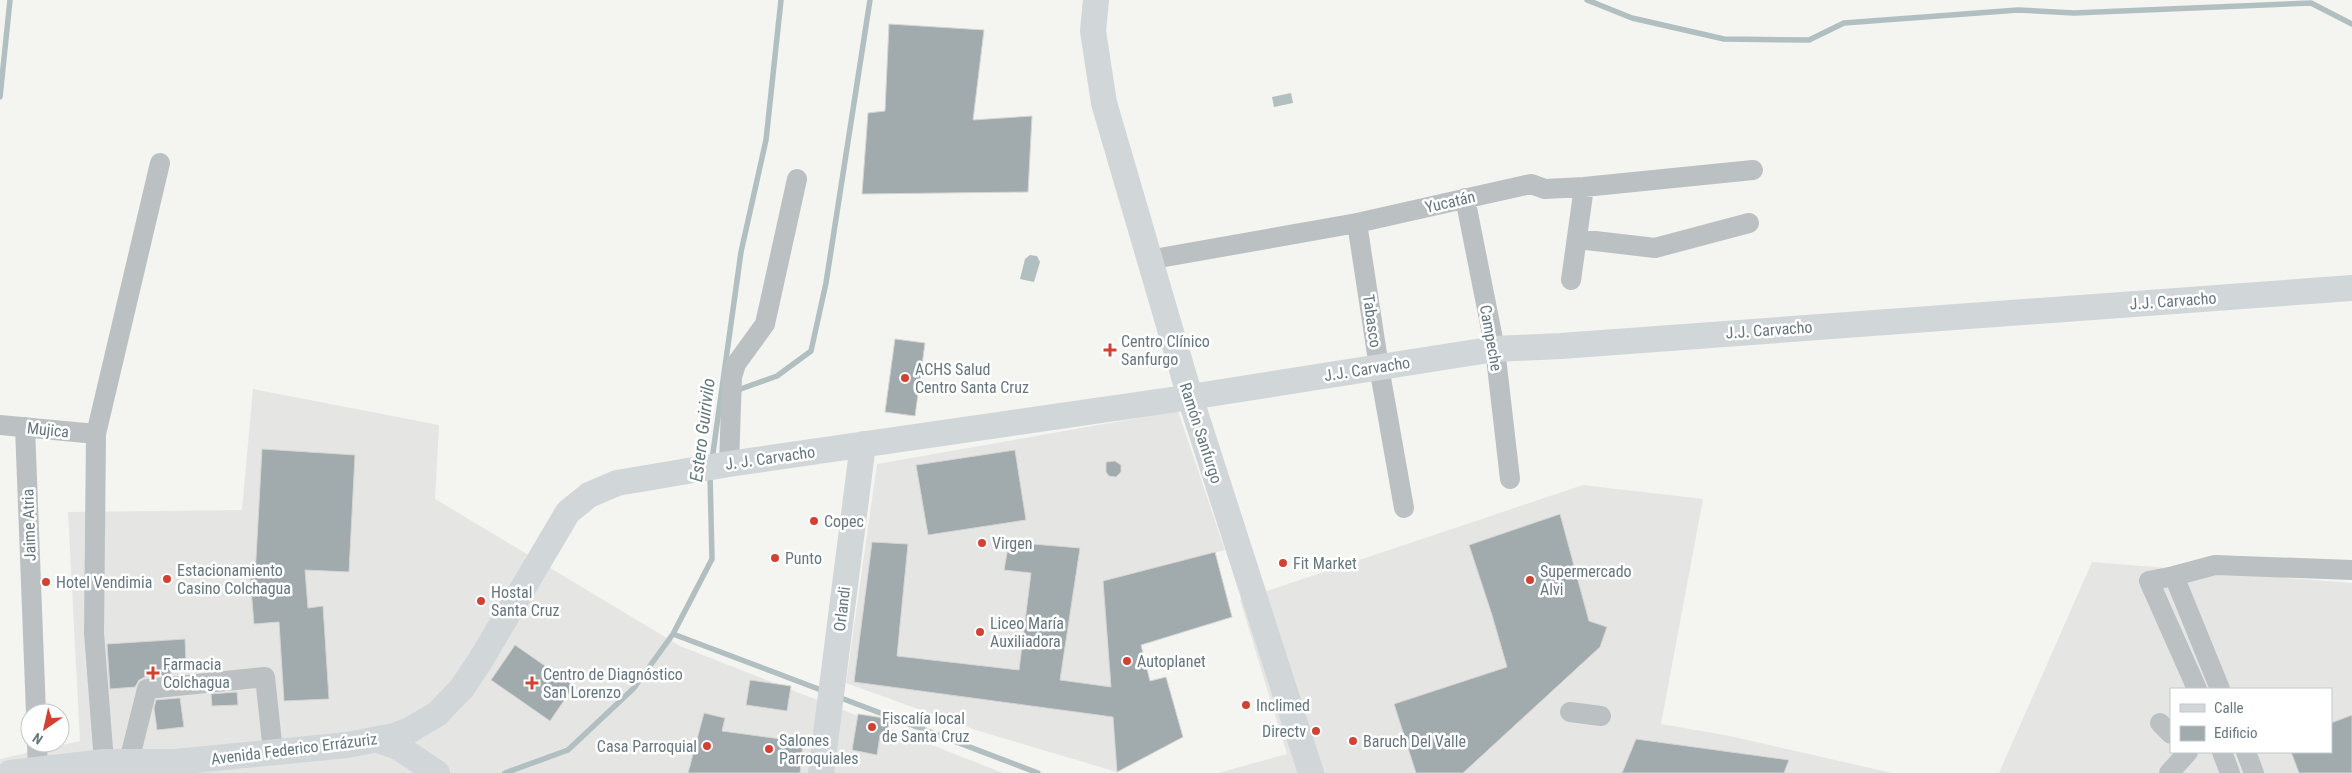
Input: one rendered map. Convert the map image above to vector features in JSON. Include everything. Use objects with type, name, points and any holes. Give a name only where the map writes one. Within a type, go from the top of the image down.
[{"type":"main road","name":"Ramón Sanfurgo","points":[[1096,0],[1093,31],[1104,103],[1148,260],[1190,396],[1311,773]]},
{"type":"main road","name":"J.J. Carvacho","points":[[1190,396],[1494,349],[2352,288]]},
{"type":"main road","name":"J. J. Carvacho","points":[[437,714],[454,698],[480,661],[568,512],[589,494],[602,488],[725,464],[1190,396]]},
{"type":"main road","name":"Orlandi","points":[[821,773],[863,444]]},
{"type":"main road","name":"Avenida Federico Errázuriz","points":[[10,773],[38,768],[175,762],[378,740],[410,730],[437,714]]},
{"type":"main road","points":[[437,714],[431,732],[428,751],[432,766],[437,773]]},
{"type":"main road","points":[[378,740],[398,747],[437,773]]},
{"type":"street","points":[[123,765],[94,633],[96,434],[160,164]]},
{"type":"street","name":"Yucatán","points":[[1148,260],[1357,223],[1531,184],[1545,189],[1584,187],[1753,170]]},
{"type":"street","points":[[725,464],[732,377],[736,364],[764,324],[797,179]]},
{"type":"street","points":[[1571,280],[1584,187]]},
{"type":"street","name":"Campeche","points":[[1465,198],[1494,349],[1510,479]]},
{"type":"street","name":"Tabasco","points":[[1357,223],[1379,367],[1404,508]]},
{"type":"street","points":[[1578,239],[1655,248],[1749,223]]},
{"type":"street","name":"Mujica","points":[[0,425],[96,434]]},
{"type":"street","name":"Jaime Atria","points":[[25,427],[36,703]]},
{"type":"street","points":[[2197,688],[2148,581],[2215,566],[2352,570]]},
{"type":"street","points":[[2174,576],[2220,688]]},
{"type":"street","points":[[123,765],[147,690],[265,677],[274,752]]},
{"type":"street","points":[[1570,712],[1601,716]]},
{"type":"street","points":[[37,753],[38,768]]},
{"type":"street","points":[[2169,773],[2187,753]]},
{"type":"street","points":[[2222,753],[2230,773]]},
{"type":"street","points":[[2246,753],[2254,773]]},
{"type":"shaded area","points":[[1291,93],[1293,103],[1274,107],[1272,97]]},
{"type":"shaded area","points":[[1030,255],[1037,256],[1040,262],[1034,282],[1020,279],[1025,259]]},
{"type":"shaded area","points":[[253,389],[439,425],[435,499],[680,646],[1003,773],[0,773],[0,759],[27,753],[70,753],[70,743],[80,741],[68,512],[242,510]]},
{"type":"shaded area","name":"Liceo María Auxiliadora","points":[[1178,411],[1225,550],[1103,581],[1117,772],[979,731],[846,683],[877,464]]},
{"type":"shaded area","points":[[1583,485],[1703,499],[1661,724],[1730,736],[1892,773],[1218,773],[1287,754],[1240,600]]},
{"type":"shaded area","points":[[2092,562],[2352,583],[2352,773],[1999,773]]},
{"type":"building","points":[[889,24],[984,30],[973,120],[1032,116],[1028,192],[862,194],[868,113],[885,111]]},
{"type":"building","name":"ACHS Salud Centro Santa Cruz","points":[[895,339],[925,343],[915,416],[885,412]]},
{"type":"building","points":[[262,449],[355,455],[349,572],[305,570],[308,608],[323,606],[329,699],[284,701],[279,622],[254,624],[250,577],[255,577]]},
{"type":"building","points":[[1015,450],[1026,520],[928,535],[916,465]]},
{"type":"building","points":[[1115,461],[1121,465],[1121,472],[1116,477],[1109,476],[1106,472],[1106,462]]},
{"type":"building","points":[[1560,514],[1589,621],[1607,627],[1600,647],[1463,773],[1416,773],[1394,704],[1507,667],[1469,545]]},
{"type":"building","points":[[872,542],[908,544],[897,656],[1019,670],[1031,573],[1004,570],[1009,542],[1080,548],[1060,680],[1111,687],[1103,581],[1215,552],[1232,617],[1141,645],[1150,681],[1166,677],[1183,737],[1117,772],[1113,717],[854,682]]},
{"type":"building","points":[[185,639],[186,663],[170,664],[171,675],[145,677],[139,680],[135,687],[110,689],[107,644]]},
{"type":"building","name":"Centro de Diagnóstico San Lorenzo","points":[[515,645],[574,686],[550,721],[491,680]]},
{"type":"building","points":[[750,680],[791,686],[787,711],[746,705]]},
{"type":"building","points":[[237,692],[238,705],[212,706],[211,694]]},
{"type":"building","points":[[180,698],[184,727],[157,730],[154,708],[156,700]]},
{"type":"building","points":[[704,713],[725,718],[722,731],[803,742],[800,773],[688,773]]},
{"type":"building","name":"Fiscalía local de Santa Cruz","points":[[858,714],[890,719],[887,736],[880,735],[877,755],[852,750]]},
{"type":"building","points":[[2352,715],[2352,773],[2299,773],[2291,753],[2332,753],[2332,723]]},
{"type":"building","points":[[1636,739],[1789,760],[1784,773],[1622,773]]},
{"type":"waterway","points":[[0,97],[10,0]]},
{"type":"waterway","name":"Estero Guirivilo","points":[[712,460],[741,252],[766,140],[781,0]]},
{"type":"waterway","points":[[735,391],[777,376],[811,351],[826,283],[870,0]]},
{"type":"waterway","points":[[1587,0],[1632,18],[1724,39],[1809,40],[1844,23],[2018,10],[2074,13],[2311,3],[2352,24]]},
{"type":"waterway","name":"Estero Guirivilo","points":[[505,773],[568,750],[634,688],[673,634],[712,559],[710,474]]},
{"type":"waterway","points":[[673,634],[821,690]]},
{"type":"waterway","points":[[841,698],[1038,773]]},
{"type":"place","name":"Centro Clínico Sanfurgo","points":[[1110,350]]},
{"type":"place","name":"ACHS Salud Centro Santa Cruz","points":[[905,378]]},
{"type":"place","name":"Copec","points":[[814,521]]},
{"type":"place","name":"Virgen","points":[[982,543]]},
{"type":"place","name":"Punto","points":[[775,558]]},
{"type":"place","name":"Fit Market","points":[[1283,563]]},
{"type":"place","name":"Estacionamiento Casino Colchagua","points":[[167,579]]},
{"type":"place","name":"Supermercado Alvi","points":[[1530,580]]},
{"type":"place","name":"Hotel Vendimia","points":[[46,582]]},
{"type":"place","name":"Hostal Santa Cruz","points":[[481,601]]},
{"type":"place","name":"Liceo María Auxiliadora","points":[[980,632]]},
{"type":"place","name":"Autoplanet","points":[[1127,661]]},
{"type":"place","name":"Farmacia Colchagua","points":[[153,673]]},
{"type":"place","name":"Centro de Diagnóstico San Lorenzo","points":[[532,683]]},
{"type":"place","name":"Inclimed","points":[[1246,705]]},
{"type":"place","name":"Fiscalía local de Santa Cruz","points":[[872,727]]},
{"type":"place","name":"Directv","points":[[1316,731]]},
{"type":"place","name":"Baruch Del Valle","points":[[1353,741]]},
{"type":"place","name":"Casa Parroquial","points":[[707,746]]},
{"type":"place","name":"Salones Parroquiales","points":[[769,749]]}]
